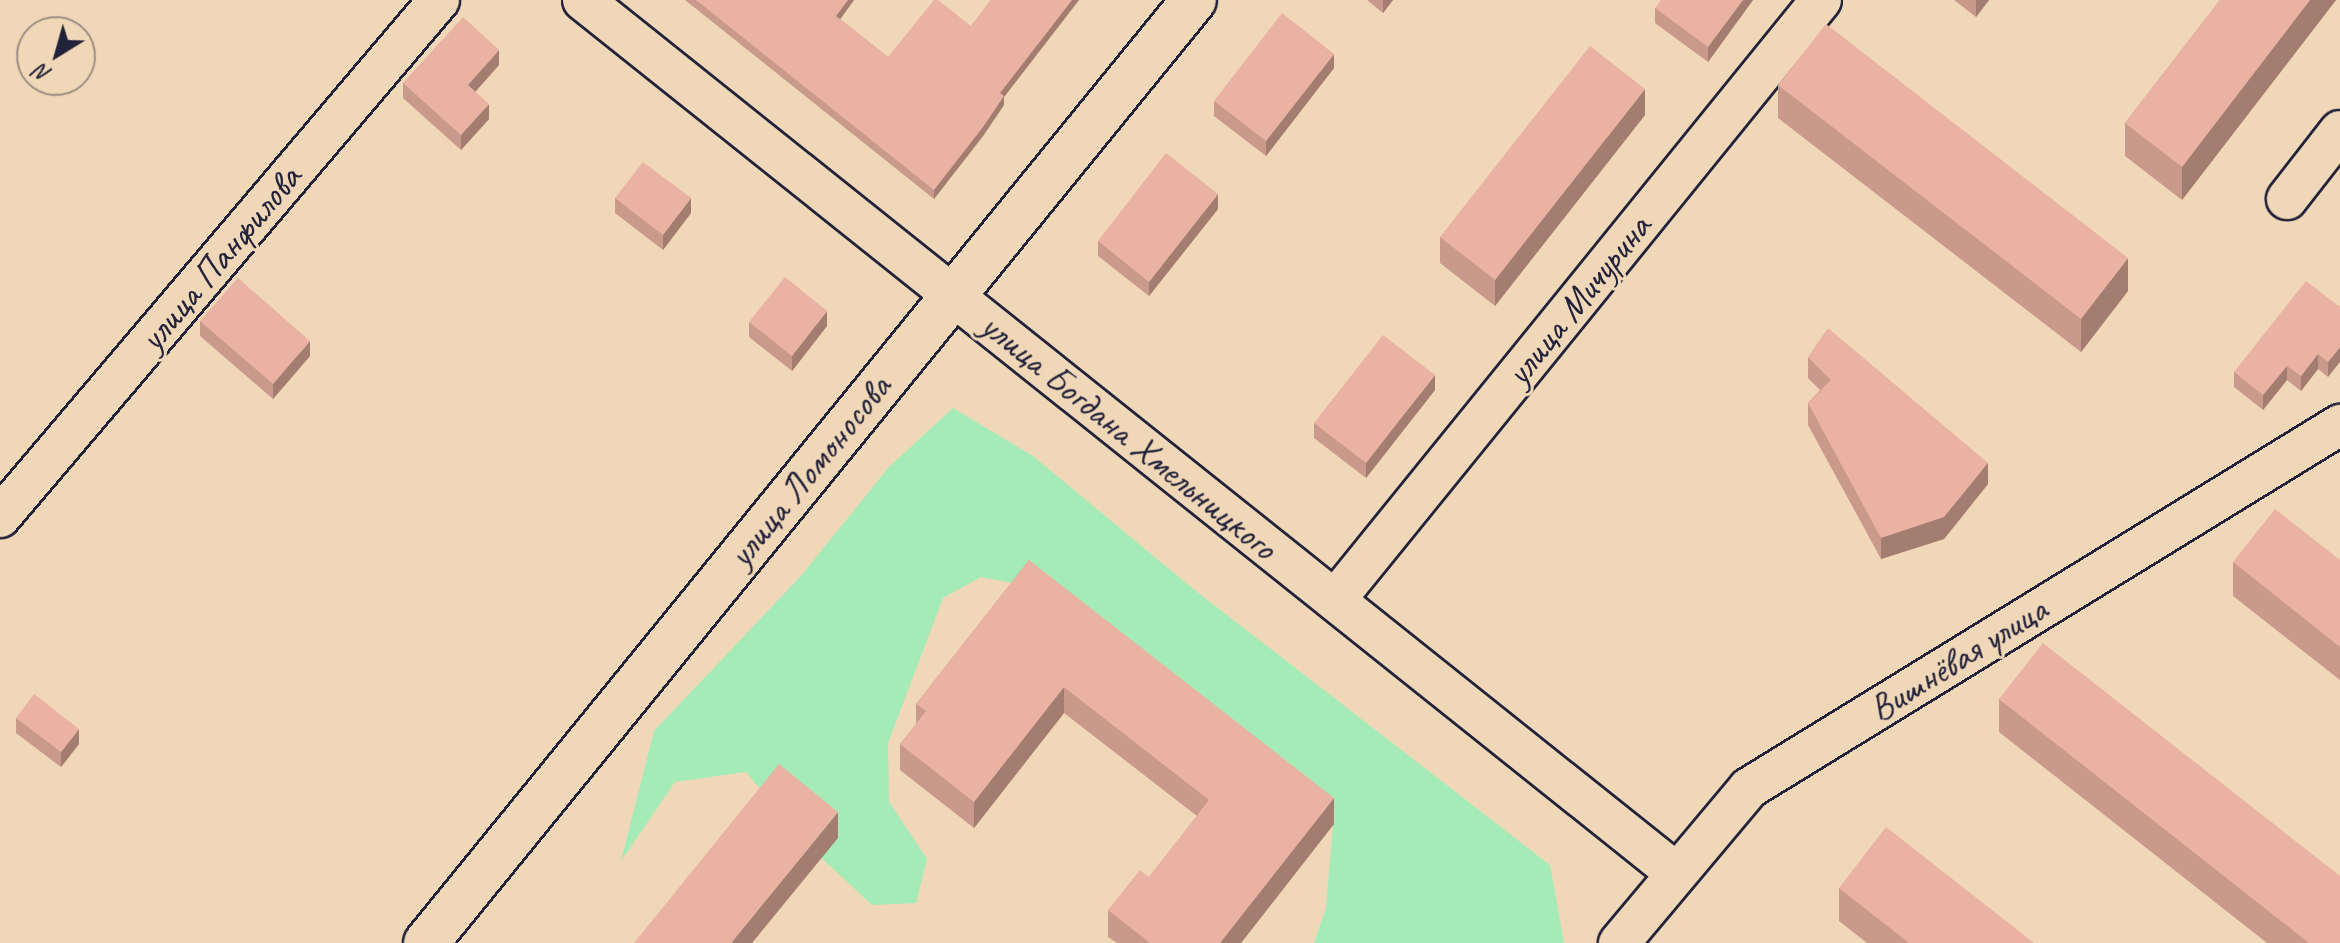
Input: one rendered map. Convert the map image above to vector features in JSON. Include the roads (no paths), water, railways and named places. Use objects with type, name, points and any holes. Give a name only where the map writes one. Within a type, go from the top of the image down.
[{"type":"street","name":"улица Панфилова","points":[[0,517],[439,0]]},
{"type":"street","name":"улица Богдана Хмельницкого","points":[[583,0],[1675,872]]},
{"type":"street","name":"улица Ломоносова","points":[[426,943],[1194,0]]},
{"type":"street","name":"улица Мичурина","points":[[1335,600],[1821,0]]},
{"type":"street","points":[[2287,199],[2340,131]]},
{"type":"street","name":"Вишнёвая улица","points":[[1619,943],[1675,872],[1749,788],[2340,425]]}]
